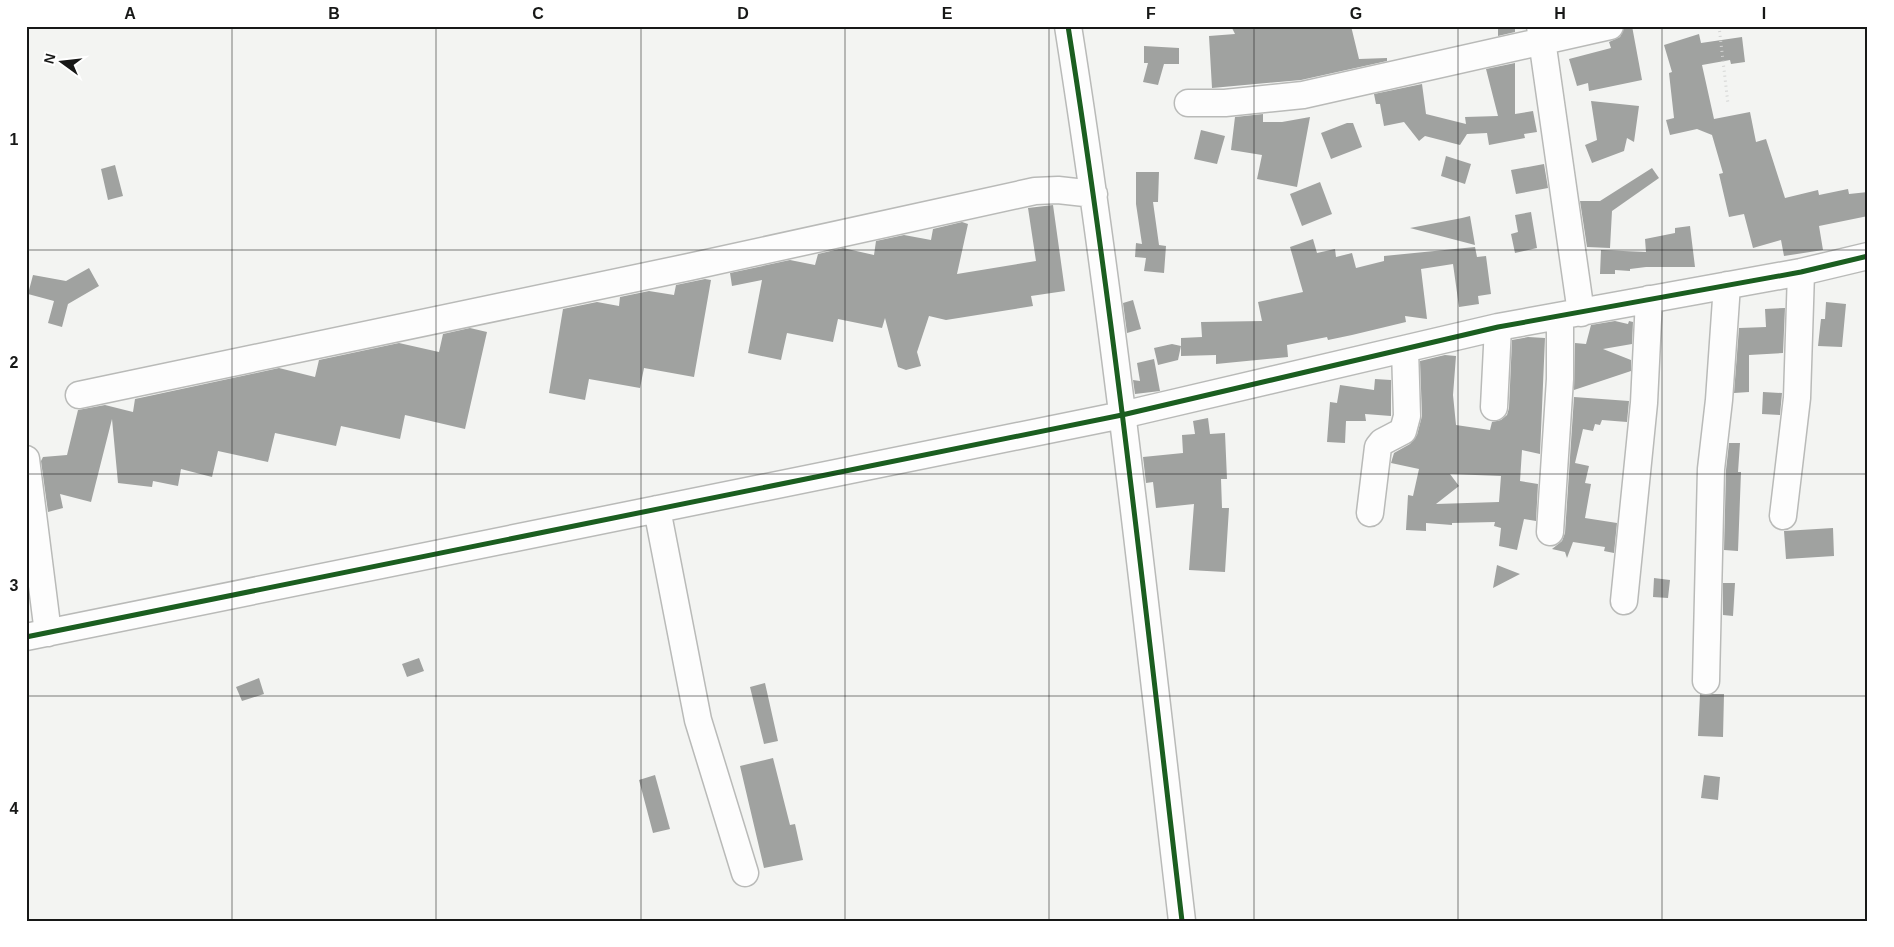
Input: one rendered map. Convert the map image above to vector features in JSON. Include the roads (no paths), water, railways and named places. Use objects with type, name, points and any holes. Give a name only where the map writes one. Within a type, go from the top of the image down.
[{"type":"street","points":[[1068,26],[1094,194],[1182,921]]},
{"type":"street","points":[[1188,103],[1225,103],[1303,95],[1541,34],[1610,26]]},
{"type":"street","points":[[1541,34],[1570,315],[1560,379],[1550,532]]},
{"type":"street","points":[[79,395],[689,267],[1035,191],[1067,191],[1094,194]]},
{"type":"street","points":[[26,459],[37,635],[1122,415],[1498,327],[1801,272],[1868,256]]},
{"type":"street","points":[[1783,516],[1797,398],[1801,272]]},
{"type":"street","points":[[1706,681],[1712,469],[1727,286]]},
{"type":"street","points":[[1624,601],[1644,403],[1649,299]]},
{"type":"street","points":[[1494,407],[1498,327]]},
{"type":"street","points":[[1370,513],[1378,447],[1382,442],[1403,431],[1407,416],[1405,349]]},
{"type":"street","points":[[657,510],[698,720],[745,873]]}]
